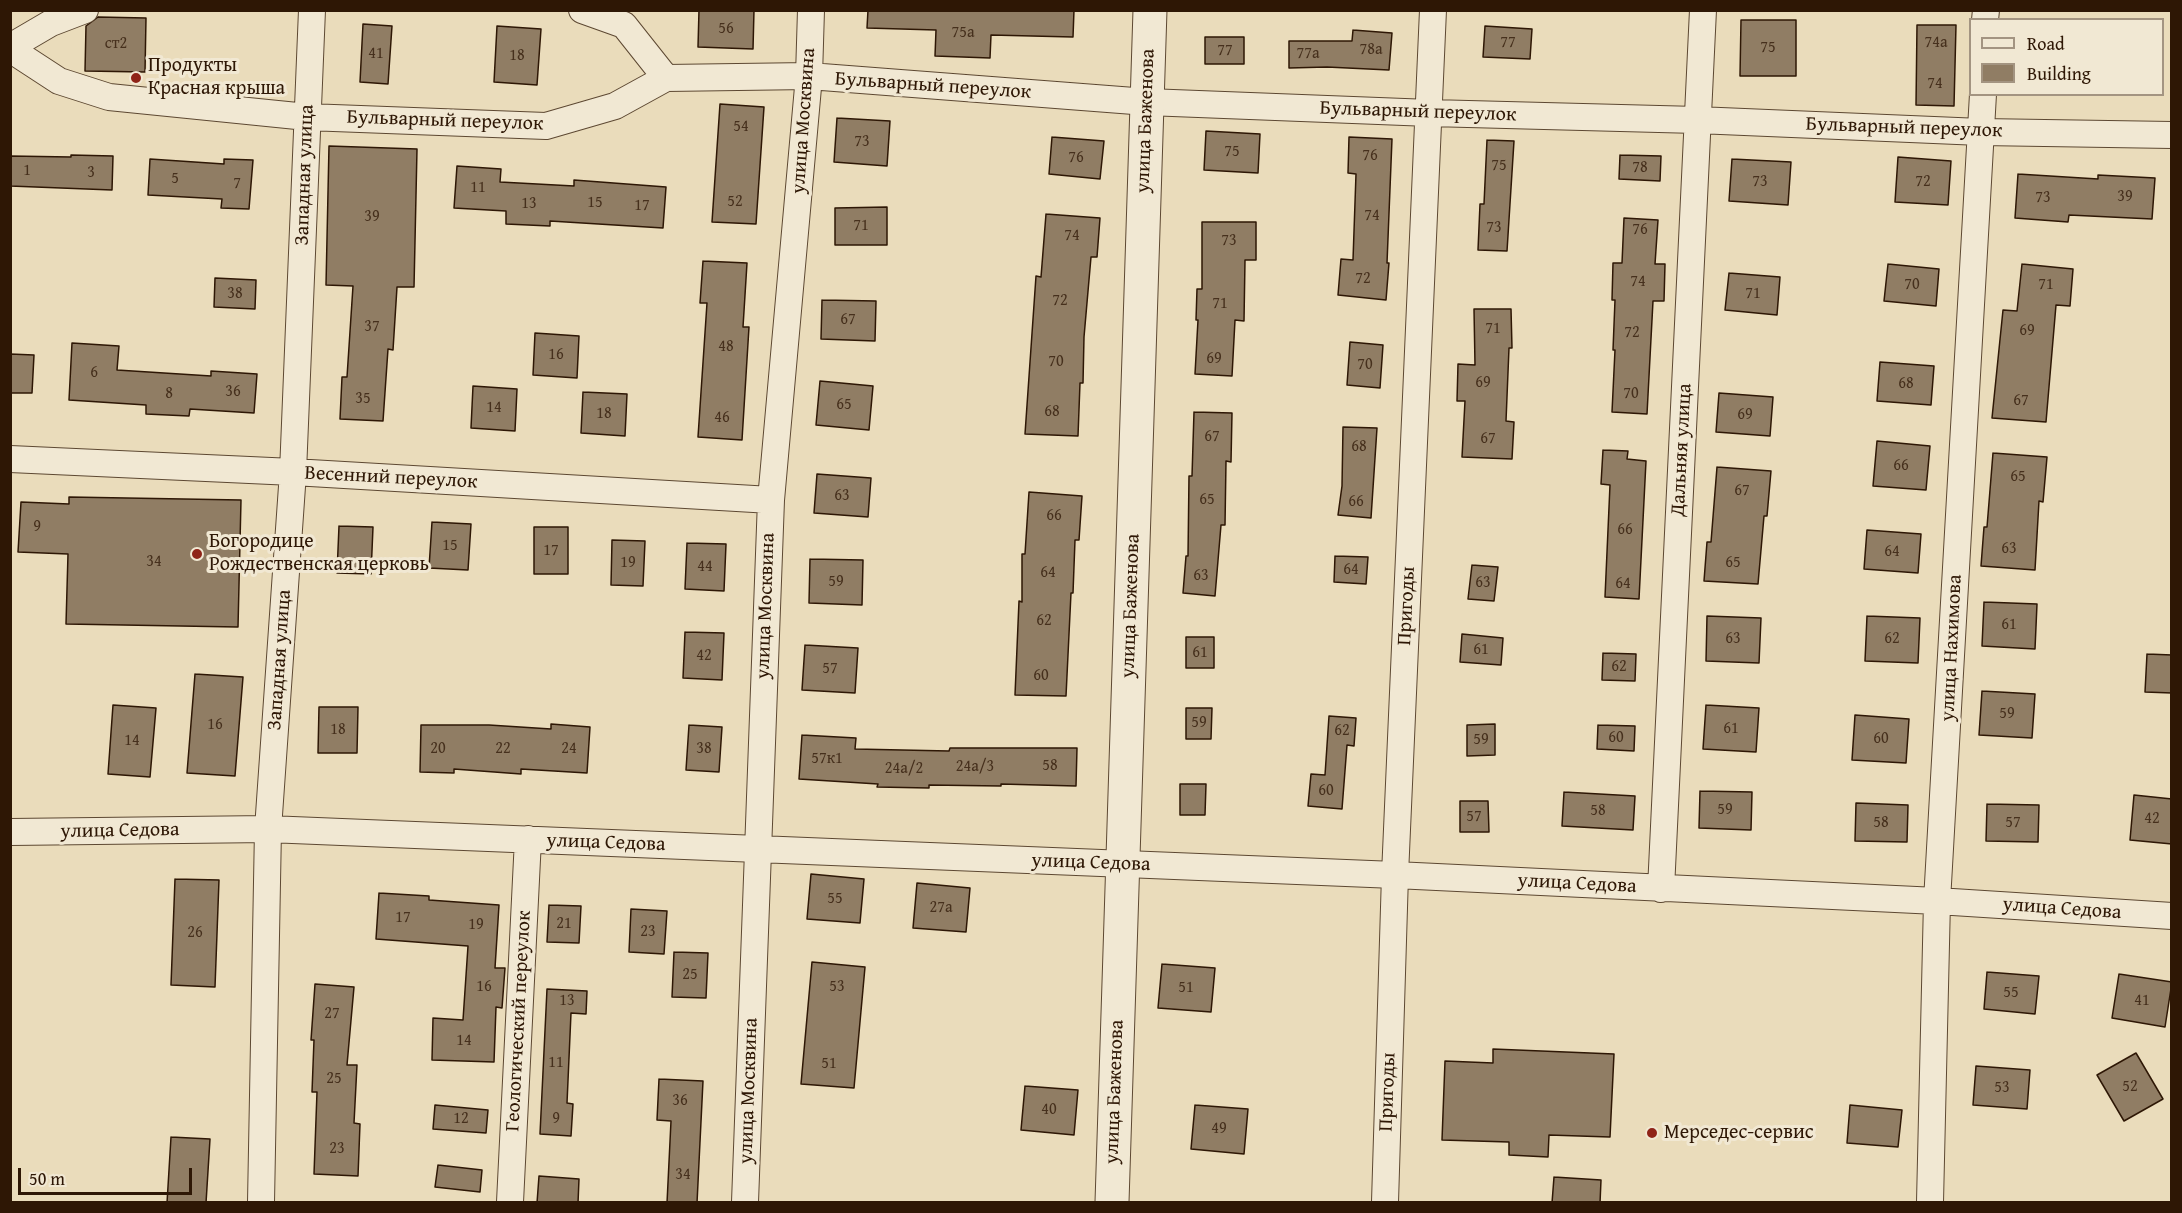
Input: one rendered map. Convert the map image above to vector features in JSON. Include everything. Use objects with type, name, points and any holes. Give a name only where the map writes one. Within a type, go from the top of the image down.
[{"type":"street","name":"Бульварный переулок","points":[[85,10],[51,23],[10,48],[59,81],[109,97],[307,117],[546,126],[615,106],[666,78],[809,76],[1147,102],[1981,132],[2172,135]]},
{"type":"street","name":"Западная улица","points":[[261,1203],[268,829],[293,472],[312,10]]},
{"type":"street","points":[[582,10],[624,25],[666,78]]},
{"type":"street","name":"улица Москвина","points":[[746,1203],[771,500],[809,76],[811,10]]},
{"type":"street","name":"улица Баженова","points":[[1112,1203],[1150,10]]},
{"type":"street","name":"Пригоды","points":[[1385,1203],[1395,875],[1434,10]]},
{"type":"street","name":"Дальняя улица","points":[[1661,889],[1703,10]]},
{"type":"street","name":"улица Нахимова","points":[[1930,1203],[1937,901],[1983,96]]},
{"type":"street","name":"Весенний переулок","points":[[10,459],[293,472],[771,500]]},
{"type":"street","name":"улица Седова","points":[[10,832],[268,829],[528,839],[1395,875],[1937,901],[2172,916]]},
{"type":"street","name":"Геологический переулок","points":[[510,1203],[528,839]]},
{"type":"building","points":[[699,10],[754,10],[753,49],[698,47]]},
{"type":"building","points":[[868,10],[1074,10],[1073,37],[991,35],[990,58],[935,56],[936,30],[867,28]]},
{"type":"building","points":[[98,17],[146,18],[145,72],[85,71],[86,26]]},
{"type":"building","points":[[1741,20],[1796,20],[1796,76],[1740,76]]},
{"type":"building","points":[[363,24],[392,26],[388,84],[360,82]]},
{"type":"building","points":[[1917,25],[1956,25],[1954,106],[1916,105]]},
{"type":"building","points":[[497,26],[541,29],[537,85],[494,82]]},
{"type":"building","points":[[1485,26],[1532,29],[1530,59],[1483,57]]},
{"type":"building","points":[[1353,30],[1392,33],[1389,70],[1289,68],[1289,41],[1352,41]]},
{"type":"building","points":[[1205,37],[1244,37],[1244,64],[1205,64]]},
{"type":"building","points":[[720,104],[764,107],[756,224],[712,222]]},
{"type":"building","points":[[837,118],[890,121],[887,166],[834,162]]},
{"type":"building","points":[[1206,131],[1260,134],[1258,173],[1204,170]]},
{"type":"building","points":[[1052,137],[1104,141],[1100,179],[1049,174]]},
{"type":"building","points":[[1349,137],[1392,139],[1386,300],[1338,295],[1341,259],[1353,260],[1356,174],[1348,173]]},
{"type":"building","points":[[1487,140],[1514,141],[1507,251],[1478,250],[1480,204],[1484,204]]},
{"type":"building","points":[[329,146],[417,149],[414,287],[397,287],[393,350],[388,349],[383,421],[340,419],[342,377],[347,377],[353,286],[326,285]]},
{"type":"building","points":[[71,155],[113,156],[112,190],[10,186],[10,156],[71,157]]},
{"type":"building","points":[[1620,155],[1661,156],[1660,181],[1619,179]]},
{"type":"building","points":[[1898,157],[1951,161],[1948,205],[1895,202]]},
{"type":"building","points":[[150,159],[224,164],[224,159],[253,160],[249,209],[221,208],[222,199],[148,195]]},
{"type":"building","points":[[1732,159],[1791,162],[1788,205],[1729,201]]},
{"type":"building","points":[[457,166],[501,169],[500,182],[574,186],[574,180],[666,187],[663,228],[550,221],[550,226],[506,224],[506,211],[454,208]]},
{"type":"building","points":[[2018,174],[2098,179],[2098,175],[2155,178],[2152,219],[2069,215],[2068,222],[2015,218]]},
{"type":"building","points":[[887,207],[887,245],[835,245],[835,208]]},
{"type":"building","points":[[1046,214],[1100,218],[1097,257],[1091,257],[1084,337],[1083,383],[1080,383],[1078,436],[1025,434],[1036,276],[1041,277]]},
{"type":"building","points":[[1624,218],[1658,220],[1655,264],[1665,264],[1664,301],[1653,301],[1647,414],[1612,412],[1615,350],[1613,350],[1615,300],[1612,300],[1613,263],[1622,263]]},
{"type":"building","points":[[1202,222],[1256,222],[1256,260],[1245,260],[1244,321],[1235,320],[1232,376],[1195,374],[1197,289],[1202,289]]},
{"type":"building","points":[[703,261],[747,263],[743,327],[749,327],[742,440],[698,437],[707,303],[700,303]]},
{"type":"building","points":[[1888,264],[1939,269],[1936,306],[1884,301]]},
{"type":"building","points":[[2022,264],[2073,269],[2070,306],[2056,305],[2046,422],[1992,418],[2003,310],[2017,311]]},
{"type":"building","points":[[1729,273],[1780,277],[1777,315],[1725,310]]},
{"type":"building","points":[[215,278],[256,280],[255,309],[214,307]]},
{"type":"building","points":[[822,300],[876,301],[875,341],[821,339]]},
{"type":"building","points":[[1474,309],[1511,309],[1512,348],[1509,348],[1506,421],[1514,422],[1512,459],[1462,457],[1465,401],[1457,401],[1458,364],[1475,365]]},
{"type":"building","points":[[535,333],[579,336],[577,378],[533,375]]},
{"type":"building","points":[[1350,342],[1383,345],[1380,388],[1347,385]]},
{"type":"building","points":[[72,343],[119,346],[117,370],[211,376],[211,371],[257,374],[254,413],[190,409],[189,416],[146,414],[146,405],[69,400]]},
{"type":"building","points":[[10,354],[34,355],[32,393],[10,393]]},
{"type":"building","points":[[1880,362],[1934,366],[1931,405],[1877,401]]},
{"type":"building","points":[[820,381],[873,386],[869,430],[816,425]]},
{"type":"building","points":[[473,386],[517,389],[515,431],[471,428]]},
{"type":"building","points":[[583,392],[627,394],[625,436],[581,433]]},
{"type":"building","points":[[1719,393],[1773,397],[1770,436],[1716,432]]},
{"type":"building","points":[[1194,412],[1232,413],[1231,462],[1226,461],[1225,525],[1221,525],[1215,596],[1183,593],[1186,556],[1188,556],[1189,476],[1192,476]]},
{"type":"building","points":[[1343,427],[1377,428],[1371,518],[1338,515],[1342,486]]},
{"type":"building","points":[[1877,441],[1930,446],[1926,490],[1873,486]]},
{"type":"building","points":[[1603,450],[1628,451],[1627,459],[1646,461],[1639,599],[1605,597],[1610,485],[1601,484]]},
{"type":"building","points":[[1993,453],[2047,457],[2043,502],[2039,501],[2035,570],[1981,566],[1984,527],[1987,527]]},
{"type":"building","points":[[1717,467],[1771,471],[1767,516],[1764,516],[1758,584],[1704,581],[1707,542],[1711,542]]},
{"type":"building","points":[[817,474],[871,478],[868,517],[814,513]]},
{"type":"building","points":[[1029,492],[1082,496],[1079,540],[1075,540],[1066,696],[1015,695],[1019,601],[1022,602],[1022,554],[1025,554]]},
{"type":"building","points":[[69,497],[241,500],[238,627],[66,624],[68,554],[18,552],[21,502],[69,504]]},
{"type":"building","points":[[432,522],[471,524],[468,570],[429,568]]},
{"type":"building","points":[[339,526],[373,527],[371,574],[337,573]]},
{"type":"building","points":[[534,527],[568,527],[568,574],[534,574]]},
{"type":"building","points":[[1867,530],[1921,534],[1918,573],[1864,569]]},
{"type":"building","points":[[612,540],[645,541],[643,586],[611,585]]},
{"type":"building","points":[[687,543],[726,544],[724,591],[685,589]]},
{"type":"building","points":[[1335,556],[1368,557],[1366,584],[1334,582]]},
{"type":"building","points":[[810,559],[863,560],[862,605],[809,603]]},
{"type":"building","points":[[1472,565],[1498,567],[1494,601],[1468,599]]},
{"type":"building","points":[[1984,602],[2037,604],[2035,649],[1982,646]]},
{"type":"building","points":[[1707,616],[1761,618],[1759,663],[1706,661]]},
{"type":"building","points":[[1867,616],[1920,618],[1918,663],[1865,661]]},
{"type":"building","points":[[685,632],[724,633],[722,680],[683,678]]},
{"type":"building","points":[[1462,634],[1503,638],[1501,665],[1460,662]]},
{"type":"building","points":[[1186,637],[1214,637],[1214,668],[1186,668]]},
{"type":"building","points":[[805,645],[858,648],[855,693],[802,690]]},
{"type":"building","points":[[1603,653],[1636,654],[1635,681],[1602,680]]},
{"type":"building","points":[[2147,654],[2172,655],[2172,693],[2145,692]]},
{"type":"building","points":[[195,674],[243,677],[235,776],[187,773]]},
{"type":"building","points":[[1982,691],[2035,694],[2032,738],[1979,735]]},
{"type":"building","points":[[113,705],[156,708],[150,777],[108,774]]},
{"type":"building","points":[[1706,705],[1759,708],[1756,752],[1703,749]]},
{"type":"building","points":[[319,707],[358,707],[357,753],[318,753]]},
{"type":"building","points":[[1186,708],[1212,708],[1211,739],[1186,739]]},
{"type":"building","points":[[1855,715],[1909,719],[1906,763],[1852,760]]},
{"type":"building","points":[[1329,716],[1356,718],[1354,746],[1347,745],[1342,809],[1308,806],[1311,774],[1325,775]]},
{"type":"building","points":[[551,724],[590,727],[587,773],[521,769],[521,774],[454,769],[454,773],[420,772],[421,725],[489,725],[551,729]]},
{"type":"building","points":[[1495,724],[1495,755],[1467,756],[1467,725]]},
{"type":"building","points":[[689,725],[722,727],[719,772],[686,770]]},
{"type":"building","points":[[1598,725],[1635,726],[1634,751],[1597,749]]},
{"type":"building","points":[[802,735],[856,738],[855,749],[949,751],[950,748],[1077,748],[1076,786],[1001,784],[1001,786],[929,785],[929,788],[877,787],[878,784],[799,779]]},
{"type":"building","points":[[1180,784],[1206,784],[1205,815],[1180,815]]},
{"type":"building","points":[[1700,791],[1752,792],[1751,830],[1699,828]]},
{"type":"building","points":[[1564,792],[1635,796],[1633,830],[1562,826]]},
{"type":"building","points":[[2134,795],[2172,799],[2172,844],[2130,840]]},
{"type":"building","points":[[1460,801],[1488,801],[1489,832],[1460,832]]},
{"type":"building","points":[[1856,803],[1908,805],[1907,842],[1855,841]]},
{"type":"building","points":[[1987,804],[2039,805],[2038,842],[1986,841]]},
{"type":"building","points":[[811,874],[864,879],[860,923],[807,919]]},
{"type":"building","points":[[175,879],[219,880],[215,987],[171,985]]},
{"type":"building","points":[[917,883],[970,888],[966,932],[913,928]]},
{"type":"building","points":[[379,893],[429,896],[429,900],[499,905],[495,968],[505,968],[502,1008],[496,1007],[494,1062],[432,1060],[433,1018],[463,1020],[468,946],[376,939]]},
{"type":"building","points":[[549,905],[581,906],[579,943],[547,942]]},
{"type":"building","points":[[631,909],[667,911],[664,954],[629,952]]},
{"type":"building","points":[[674,952],[708,953],[706,998],[672,997]]},
{"type":"building","points":[[812,962],[865,967],[854,1088],[801,1084]]},
{"type":"building","points":[[1162,964],[1215,968],[1211,1012],[1158,1008]]},
{"type":"building","points":[[1987,972],[2039,976],[2035,1014],[1984,1009]]},
{"type":"building","points":[[2119,974],[2172,982],[2165,1027],[2112,1018]]},
{"type":"building","points":[[315,984],[354,987],[347,1065],[357,1065],[354,1123],[360,1124],[358,1176],[314,1174],[317,1092],[312,1092],[314,1040],[311,1040]]},
{"type":"building","points":[[547,989],[587,991],[586,1014],[571,1013],[567,1103],[573,1104],[571,1136],[540,1134]]},
{"type":"building","points":[[1493,1049],[1614,1054],[1610,1137],[1549,1135],[1548,1157],[1509,1155],[1509,1142],[1442,1140],[1445,1061],[1493,1063]]},
{"type":"building","points":[[2136,1053],[2163,1099],[2124,1121],[2097,1075]]},
{"type":"building","points":[[1976,1066],[2030,1070],[2027,1109],[1973,1105]]},
{"type":"building","points":[[659,1079],[703,1081],[697,1203],[667,1203],[671,1121],[657,1120]]},
{"type":"building","points":[[1025,1086],[1078,1090],[1074,1135],[1021,1130]]},
{"type":"building","points":[[435,1105],[488,1110],[486,1133],[433,1129]]},
{"type":"building","points":[[1195,1105],[1248,1109],[1244,1154],[1191,1149]]},
{"type":"building","points":[[1850,1105],[1902,1110],[1898,1147],[1847,1143]]},
{"type":"building","points":[[171,1137],[210,1139],[206,1203],[167,1203]]},
{"type":"building","points":[[438,1165],[482,1170],[480,1192],[435,1187]]},
{"type":"building","points":[[539,1176],[579,1179],[578,1203],[537,1203]]},
{"type":"building","points":[[1554,1177],[1601,1180],[1600,1203],[1552,1203]]},
{"type":"place","name":"Продукты Красная крыша","points":[[136,78]]},
{"type":"place","name":"Богородице Рождественская церковь","points":[[197,554]]},
{"type":"place","name":"Мерседес-сервис","points":[[1652,1133]]}]
